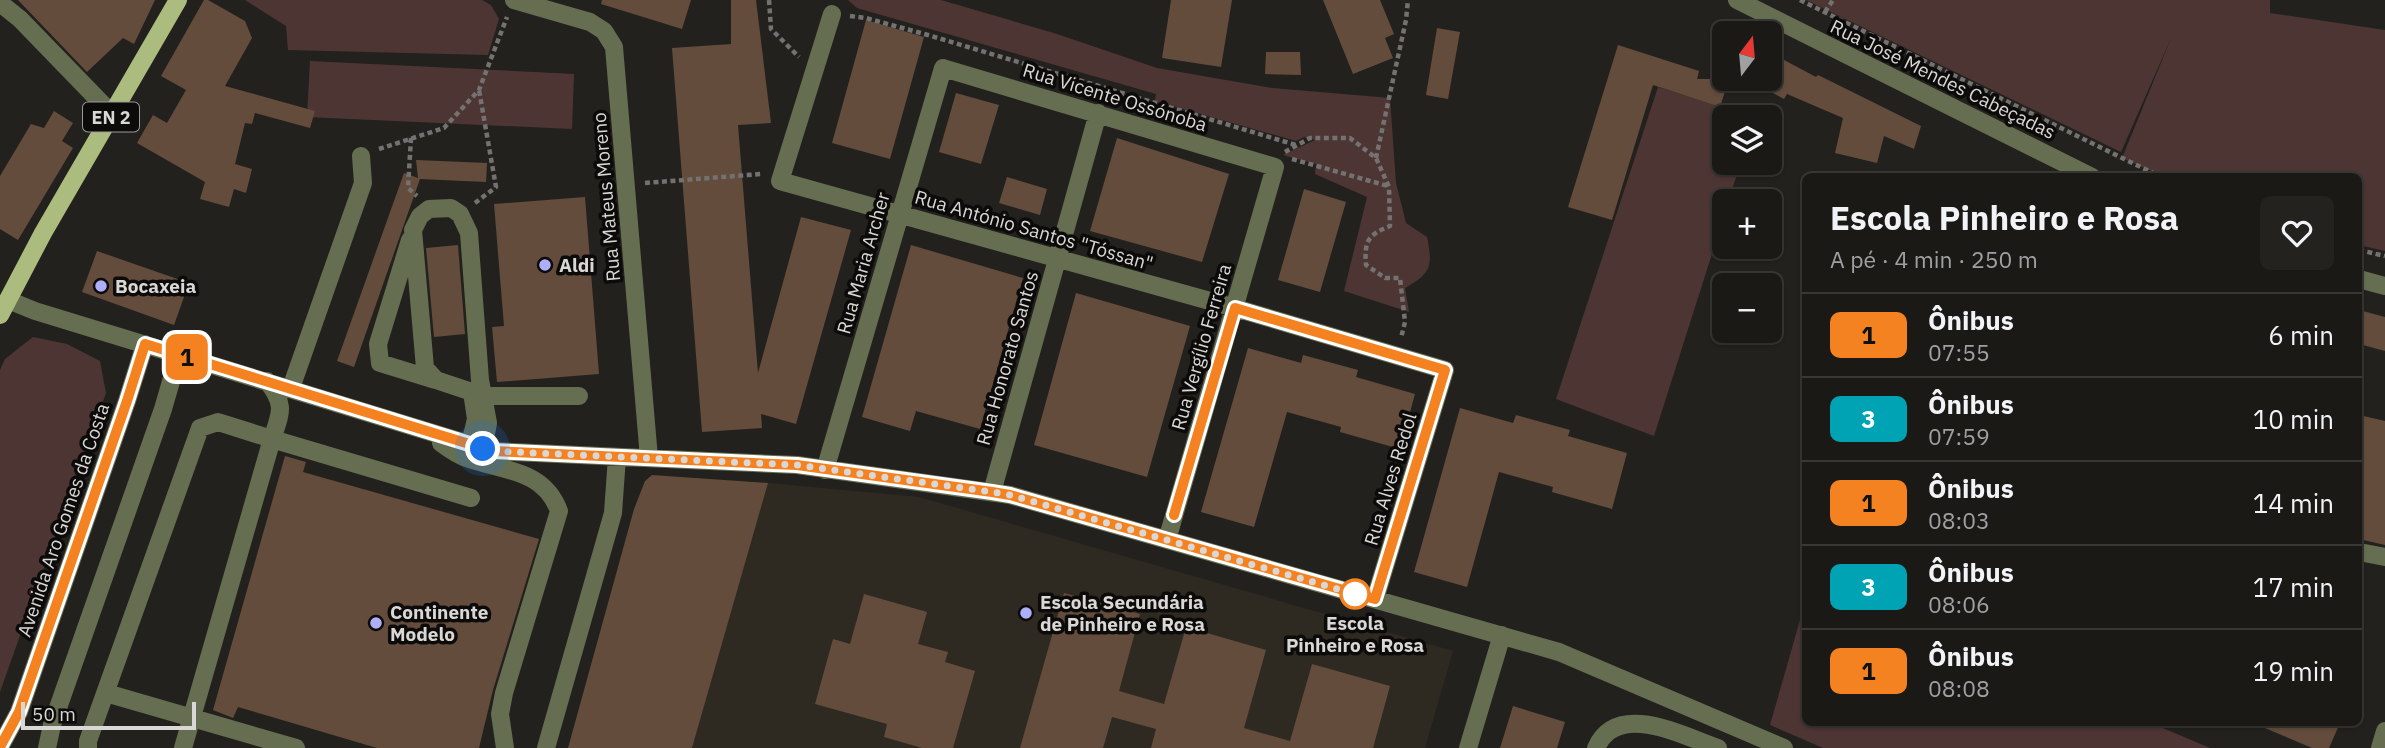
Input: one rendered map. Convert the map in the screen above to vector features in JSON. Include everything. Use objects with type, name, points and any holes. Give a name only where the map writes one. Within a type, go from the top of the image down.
[{"type":"main road","name":"EN 2","points":[[4,308],[43,233],[178,0]]},
{"type":"street","name":"Rua José Mendes Cabeçadas","points":[[1737,0],[2084,173]]},
{"type":"street","points":[[0,3],[20,19],[113,115]]},
{"type":"street","name":"Rua Mateus Moreno","points":[[512,6],[590,22],[604,31],[614,47],[649,458]]},
{"type":"street","points":[[783,172],[832,14]]},
{"type":"street","name":"Rua Vicente Ossónoba","points":[[943,68],[1275,167]]},
{"type":"street","name":"Rua Maria Archer","points":[[825,470],[943,68]]},
{"type":"street","name":"Rua Honorato Santos","points":[[992,492],[1098,113]]},
{"type":"street","points":[[291,388],[363,183],[360,156]]},
{"type":"street","name":"Rua Vergílio Ferreira","points":[[1167,540],[1275,167]]},
{"type":"street","name":"Rua António Santos \"Tóssan\"","points":[[783,172],[780,181],[1235,308],[1445,370]]},
{"type":"street","points":[[477,447],[477,394],[468,233],[460,214],[451,208],[429,209],[420,216],[413,230],[378,344],[380,363],[477,394],[579,396]]},
{"type":"street","points":[[413,230],[425,368],[436,380]]},
{"type":"street","points":[[2362,280],[2385,286]]},
{"type":"street","points":[[4,308],[35,311],[492,451],[797,465],[1010,495],[1559,652],[1784,748]]},
{"type":"street","name":"Avenida Aro Gomes da Costa","points":[[0,747],[19,712],[145,344]]},
{"type":"street","points":[[47,748],[52,725],[163,409],[179,354]]},
{"type":"street","name":"Rua Alves Redol","points":[[1375,599],[1445,370]]},
{"type":"street","points":[[183,748],[282,410],[279,395],[267,381]]},
{"type":"street","points":[[88,748],[200,429],[218,422],[471,498]]},
{"type":"street","points":[[424,430],[466,458],[525,474],[545,487],[555,499],[559,511],[504,693],[500,714],[505,748]]},
{"type":"street","points":[[547,748],[613,513],[617,457]]},
{"type":"street","points":[[2362,553],[2385,557]]},
{"type":"street","points":[[1468,748],[1502,635]]},
{"type":"street","points":[[106,693],[296,748]]},
{"type":"street","points":[[1596,748],[1602,736],[1609,730],[1625,724],[1654,727],[1718,748]]},
{"type":"street","points":[[2380,748],[2385,731]]},
{"type":"path","points":[[769,0],[771,29],[814,72]]},
{"type":"path","points":[[1376,159],[1408,0]]},
{"type":"path","points":[[1800,0],[2153,173]]},
{"type":"path","points":[[1825,12],[1833,0]]},
{"type":"path","points":[[360,156],[444,128],[479,90],[512,6]]},
{"type":"path","points":[[832,14],[866,18],[928,35],[1296,145]]},
{"type":"path","points":[[460,214],[496,187],[479,90]]},
{"type":"path","points":[[411,138],[408,188],[429,209]]},
{"type":"path","points":[[1389,187],[1278,155],[1310,138],[1350,138],[1376,159],[1389,187],[1391,226],[1373,233],[1365,248],[1367,265],[1385,278],[1400,278],[1405,322],[1397,356]]},
{"type":"path","points":[[626,184],[783,172]]},
{"type":"path","points":[[2362,251],[2385,256]]},
{"type":"shaded area","points":[[245,0],[482,0],[491,5],[499,19],[488,55],[288,50],[286,26]]},
{"type":"shaded area","points":[[848,0],[941,0],[1057,34],[1157,68],[1272,88],[1390,98],[1396,183],[1406,223],[1427,237],[1430,256],[1425,273],[1405,288],[1409,312],[1344,291],[1367,197],[1315,174],[1316,164],[1283,155],[1315,140],[1304,137],[1296,141],[1155,101],[1156,94],[857,8]]},
{"type":"shaded area","points":[[1806,0],[2270,0],[2270,13],[2385,30],[2385,251],[2362,246],[2362,173],[2155,173],[2122,158],[2172,36],[2121,152]]},
{"type":"shaded area","points":[[310,61],[574,74],[572,129],[307,117]]},
{"type":"shaded area","points":[[1658,87],[1714,105],[1712,105],[1712,175],[1737,175],[1732,189],[1712,189],[1712,254],[1654,436],[1556,399]]},
{"type":"shaded area","points":[[33,337],[67,344],[100,361],[106,393],[0,692],[0,370],[5,359]]},
{"type":"shaded area","name":"Escola Secundária de Pinheiro e Rosa","points":[[768,483],[919,497],[1453,651],[1425,748],[692,748]]},
{"type":"shaded area","points":[[1802,613],[1802,726],[2158,726],[2210,748],[1823,748],[1770,725]]},
{"type":"building","points":[[18,0],[155,0],[134,44],[123,38],[87,72]]},
{"type":"building","points":[[204,0],[245,21],[252,38],[225,86],[315,111],[310,128],[255,113],[252,124],[245,123],[235,164],[252,169],[246,193],[234,189],[229,207],[200,199],[205,182],[137,143],[153,115],[167,123],[186,90],[161,76]]},
{"type":"building","points":[[602,0],[691,0],[682,29],[601,4]]},
{"type":"building","points":[[731,0],[756,0],[771,123],[738,125],[758,373],[801,217],[851,230],[796,424],[761,414],[762,428],[702,432],[672,48],[731,44]]},
{"type":"building","points":[[1171,0],[1232,0],[1221,67],[1162,58]]},
{"type":"building","points":[[1323,0],[1380,0],[1394,34],[1385,38],[1393,58],[1353,74]]},
{"type":"building","points":[[866,20],[924,37],[890,159],[832,143]]},
{"type":"building","points":[[1437,28],[1460,32],[1448,99],[1426,95]]},
{"type":"building","points":[[1618,45],[1699,71],[1697,79],[1712,79],[1712,91],[1725,91],[1721,105],[1714,105],[1653,85],[1612,220],[1568,207]]},
{"type":"building","points":[[1266,52],[1300,52],[1301,75],[1265,74]]},
{"type":"building","points":[[1782,59],[1921,126],[1914,149],[1884,136],[1877,163],[1835,153],[1843,118],[1787,94],[1784,99],[1769,91],[1782,91]]},
{"type":"building","points":[[956,93],[999,105],[981,164],[939,152]]},
{"type":"building","points":[[54,111],[73,123],[62,141],[73,148],[18,240],[0,229],[0,176],[31,124],[44,128]]},
{"type":"building","points":[[1117,138],[1229,174],[1202,262],[1090,231]]},
{"type":"building","points":[[416,160],[487,163],[486,182],[420,179],[354,367],[337,361],[404,173],[418,178]]},
{"type":"building","points":[[1007,177],[1047,189],[1040,215],[999,203]]},
{"type":"building","points":[[1304,189],[1346,202],[1320,292],[1278,280]]},
{"type":"building","name":"Aldi","points":[[585,197],[599,374],[497,382],[492,327],[504,326],[494,204]]},
{"type":"building","points":[[458,245],[465,334],[434,337],[426,248]]},
{"type":"building","points":[[911,245],[1023,278],[980,429],[916,411],[910,431],[862,417]]},
{"type":"building","points":[[97,251],[189,283],[174,325],[82,292]]},
{"type":"building","points":[[1076,293],[1190,326],[1147,477],[1034,445]]},
{"type":"building","points":[[2362,311],[2385,317],[2385,351],[2362,345]]},
{"type":"building","points":[[1248,348],[1301,363],[1303,355],[1358,370],[1356,377],[1415,394],[1400,449],[1340,432],[1341,427],[1287,412],[1254,527],[1201,512]]},
{"type":"building","points":[[1460,408],[1513,423],[1516,415],[1570,430],[1568,436],[1627,453],[1612,509],[1552,492],[1553,487],[1499,472],[1467,587],[1414,572]]},
{"type":"building","points":[[2362,416],[2385,421],[2385,545],[2362,540]]},
{"type":"building","name":"Continente Modelo","points":[[285,456],[306,462],[303,472],[539,539],[493,690],[479,748],[377,748],[238,707],[233,718],[213,710]]},
{"type":"building","points":[[652,475],[768,483],[692,748],[568,748],[634,509],[645,481]]},
{"type":"building","points":[[1064,593],[1140,614],[1119,691],[1164,704],[1186,627],[1266,650],[1244,728],[1290,741],[1312,664],[1390,686],[1373,748],[1151,748],[1156,729],[1112,717],[1103,748],[1020,748]]},
{"type":"building","points":[[864,594],[927,612],[918,644],[948,652],[945,662],[975,671],[953,748],[922,748],[884,737],[887,724],[815,704],[833,639],[850,644]]},
{"type":"building","points":[[1513,706],[1565,722],[1557,748],[1500,748]]},
{"type":"building","points":[[2260,726],[2339,726],[2329,748],[2312,748]]},
{"type":"bus line","name":"1","points":[[0,747],[19,712],[145,344],[492,451],[797,465],[1010,495],[1375,599],[1445,370],[1235,308],[1174,515]]},
{"type":"place","name":"Aldi","points":[[545,265]]},
{"type":"place","name":"Bocaxeia","points":[[101,286]]},
{"type":"place","name":"Escola Pinheiro e Rosa","points":[[1355,594]]},
{"type":"place","name":"Escola Secundária de Pinheiro e Rosa","points":[[1026,613]]},
{"type":"place","name":"Continente Modelo","points":[[376,623]]},
{"type":"route","points":[[483,449],[797,465],[992,492],[1355,594]]}]
